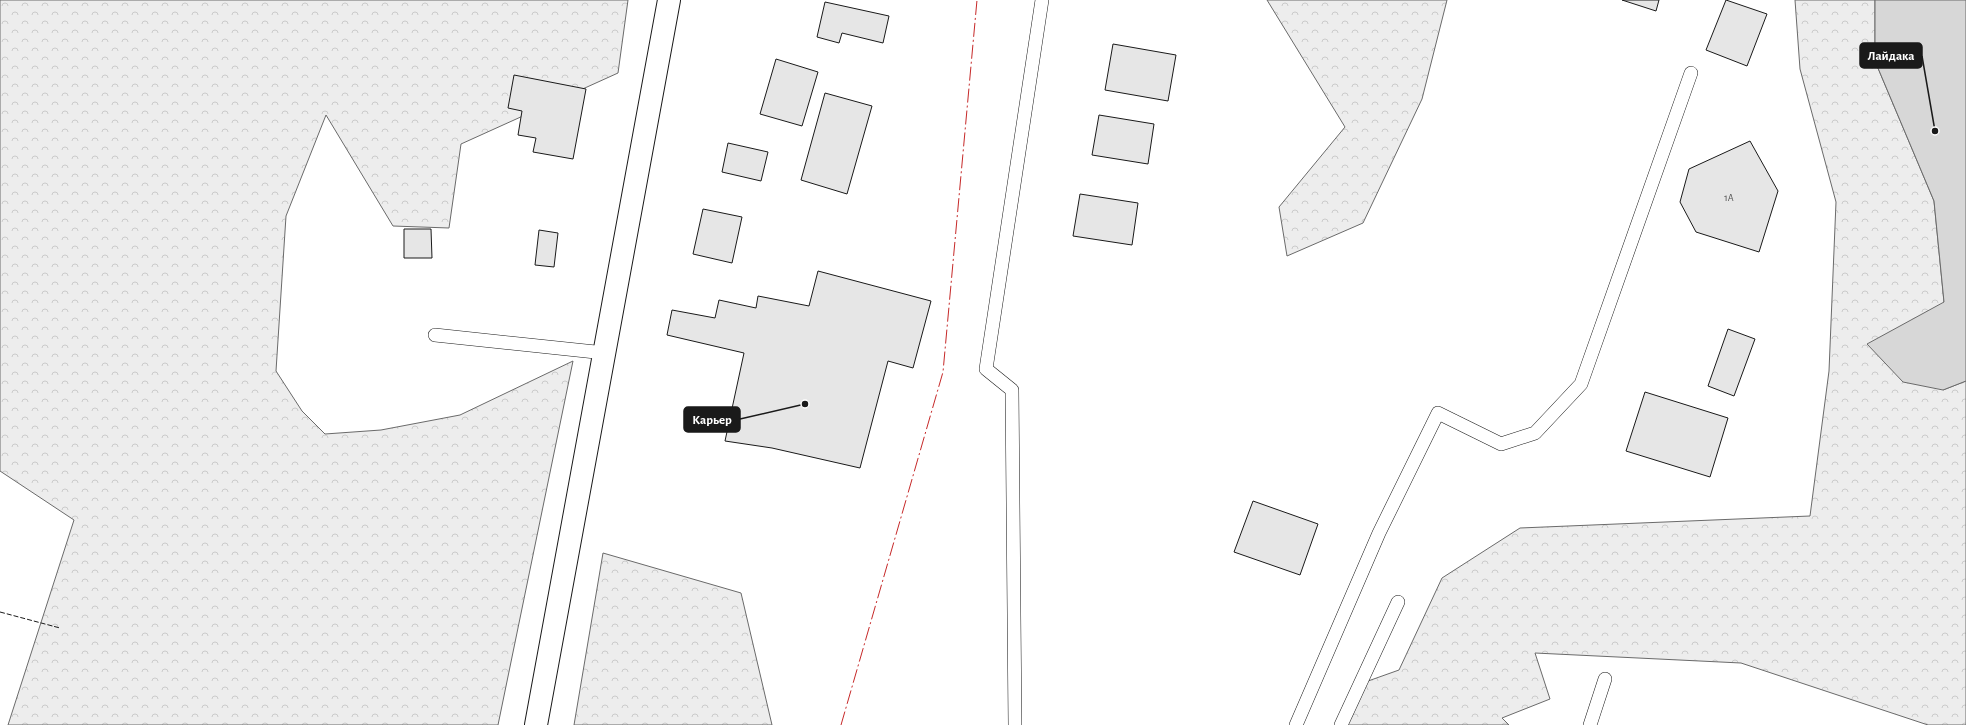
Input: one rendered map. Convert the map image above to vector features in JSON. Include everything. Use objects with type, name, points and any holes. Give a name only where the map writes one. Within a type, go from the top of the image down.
[{"type":"main road","points":[[536,725],[669,0]]},
{"type":"lane","points":[[1015,725],[1012,390],[986,369],[1042,0]]},
{"type":"lane","points":[[1296,725],[1379,533],[1438,413],[1501,444],[1535,433],[1581,384],[1691,73]]},
{"type":"lane","points":[[435,335],[605,353]]},
{"type":"lane","points":[[1342,725],[1398,602]]},
{"type":"lane","points":[[1590,725],[1605,679]]},
{"type":"green space","points":[[0,0],[628,0],[618,73],[461,144],[449,228],[393,226],[326,115],[286,216],[276,371],[302,411],[325,434],[381,430],[460,415],[573,361],[498,725],[8,725],[74,520],[0,471]]},
{"type":"green space","points":[[1267,0],[1447,0],[1422,99],[1363,223],[1287,256],[1279,207],[1345,127]]},
{"type":"green space","points":[[1795,0],[1875,0],[1875,61],[1934,201],[1944,302],[1943,390],[1966,381],[1966,725],[1928,725],[1741,663],[1535,653],[1550,699],[1502,718],[1509,725],[1339,725],[1354,686],[1399,670],[1442,578],[1520,528],[1810,516],[1829,371],[1836,202],[1800,69]]},
{"type":"green space","points":[[603,553],[741,593],[772,725],[574,725]]},
{"type":"shaded area","points":[[1875,0],[1966,0],[1966,381],[1943,390],[1903,382],[1867,344],[1944,302],[1934,201],[1875,61]]},
{"type":"building","points":[[1622,0],[1659,0],[1656,11]]},
{"type":"building","points":[[1726,0],[1767,14],[1747,66],[1706,50]]},
{"type":"building","points":[[825,2],[889,16],[883,43],[842,33],[839,43],[817,37]]},
{"type":"building","points":[[1113,44],[1176,55],[1168,101],[1105,90]]},
{"type":"building","points":[[776,59],[818,72],[802,126],[760,114]]},
{"type":"building","points":[[514,75],[586,89],[573,159],[533,152],[536,138],[518,135],[522,111],[508,108]]},
{"type":"building","points":[[825,93],[872,106],[847,194],[801,180]]},
{"type":"building","points":[[1099,115],[1154,124],[1148,164],[1092,155]]},
{"type":"building","points":[[1750,141],[1778,191],[1759,252],[1696,232],[1680,202],[1689,169]]},
{"type":"building","points":[[728,143],[768,152],[761,181],[722,172]]},
{"type":"building","points":[[1080,194],[1138,203],[1132,245],[1073,236]]},
{"type":"building","points":[[703,209],[742,217],[732,263],[693,254]]},
{"type":"building","points":[[404,229],[431,229],[432,258],[404,258]]},
{"type":"building","points":[[539,230],[558,233],[554,267],[535,265]]},
{"type":"building","points":[[818,271],[931,301],[913,368],[888,361],[860,468],[772,448],[725,441],[744,353],[667,335],[672,310],[715,318],[719,300],[756,308],[758,296],[809,306]]},
{"type":"building","points":[[1728,329],[1755,339],[1734,396],[1708,386]]},
{"type":"building","points":[[1645,392],[1728,418],[1710,477],[1626,451]]},
{"type":"building","points":[[1253,501],[1318,524],[1300,575],[1234,552]]},
{"type":"fence","points":[[0,612],[60,628]]},
{"type":"power","points":[[841,725],[943,372],[977,0]]},
{"type":"place","name":"Лайдака","points":[[1935,131]]},
{"type":"place","name":"Карьер","points":[[805,404]]}]
